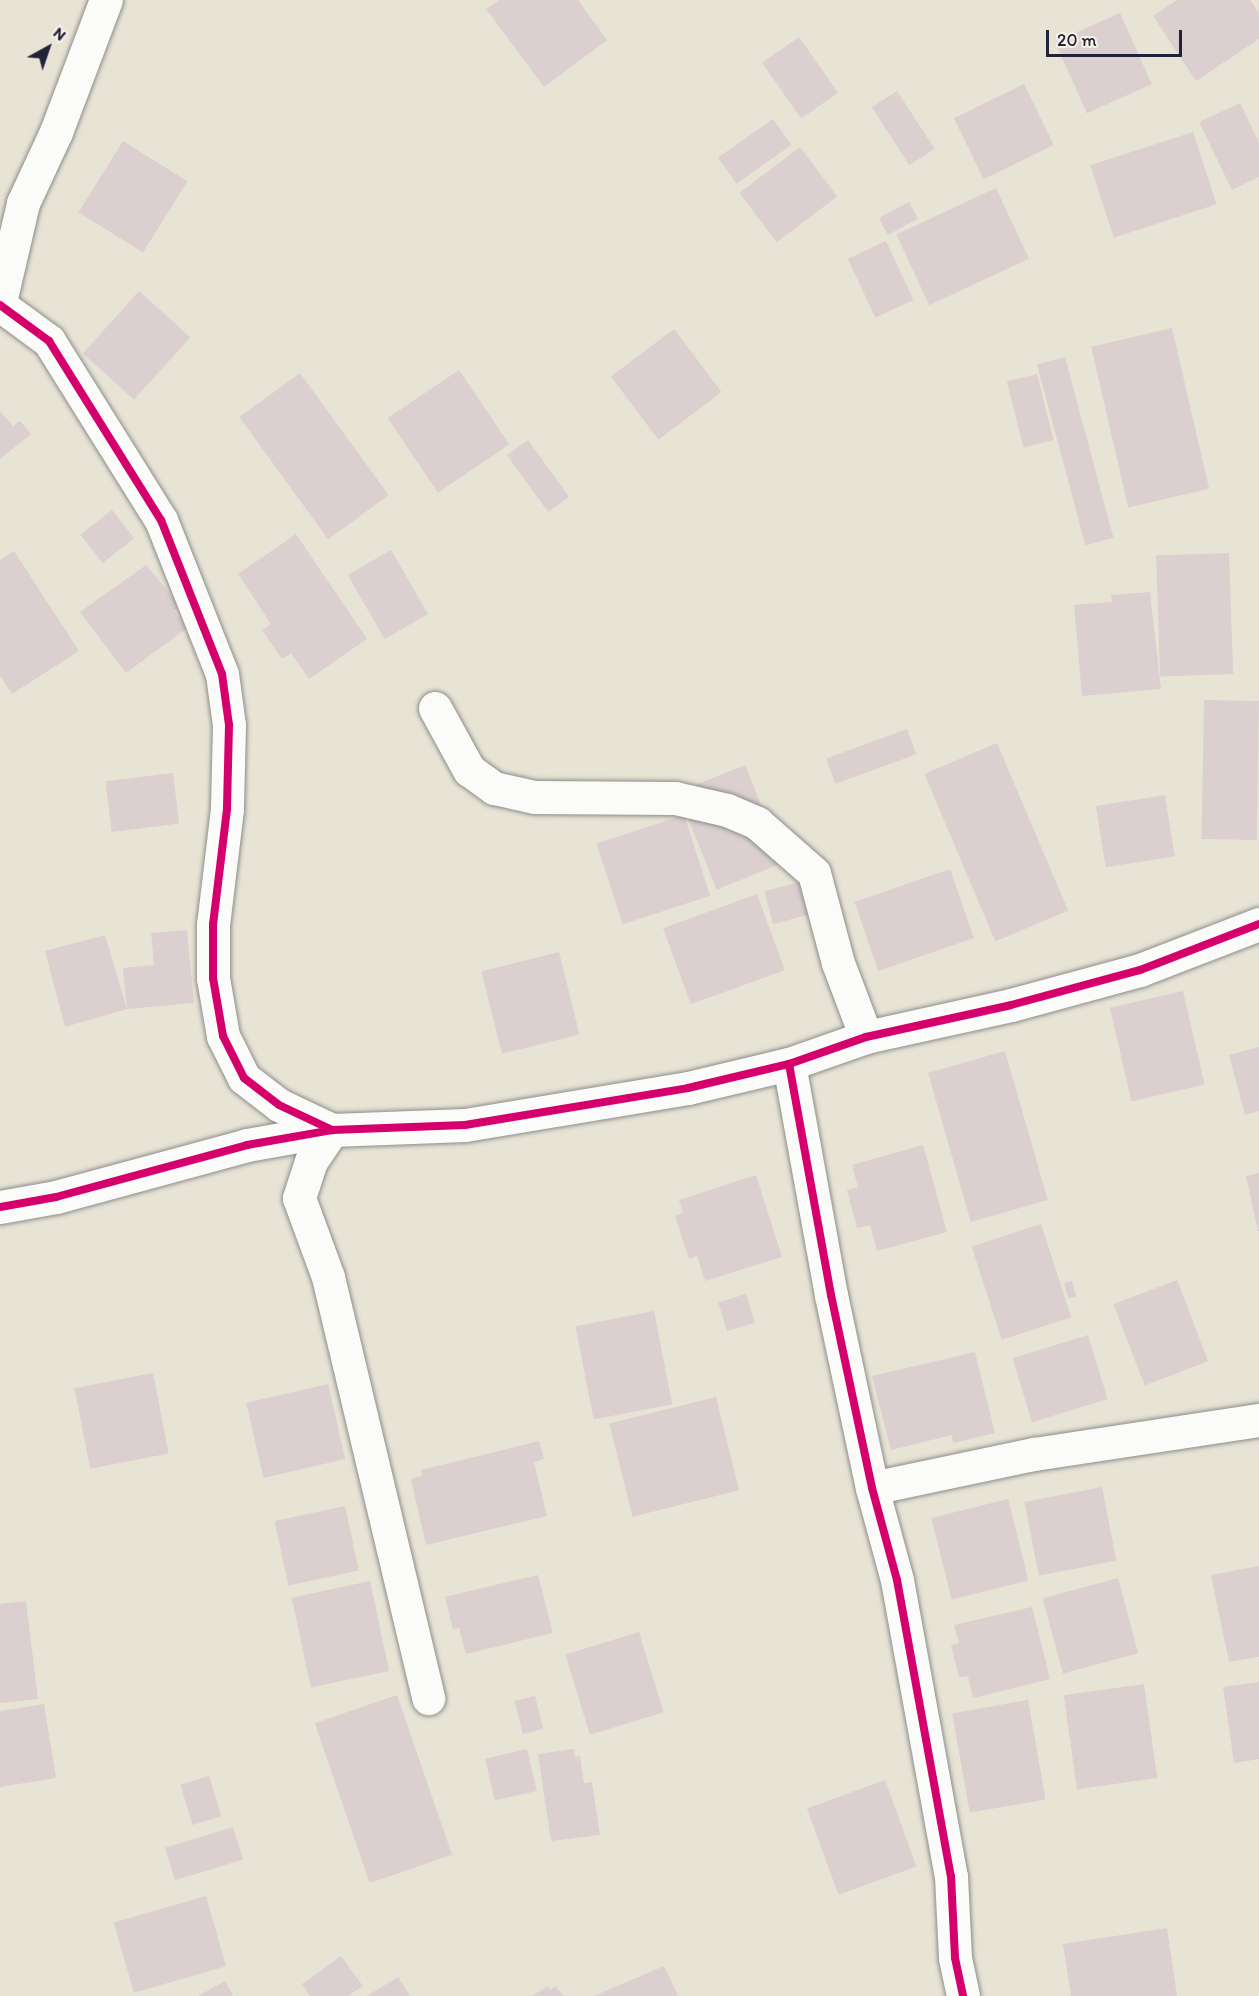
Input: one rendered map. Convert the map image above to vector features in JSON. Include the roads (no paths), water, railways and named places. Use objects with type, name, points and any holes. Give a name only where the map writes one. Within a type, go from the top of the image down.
[{"type":"street","points":[[106,0],[56,132],[23,203],[0,303],[49,340],[162,520],[222,674],[229,725],[227,809],[213,924],[213,978],[223,1036],[244,1078],[279,1106],[332,1130]]},
{"type":"street","points":[[435,708],[469,770],[494,788],[535,797],[675,798],[728,810],[757,823],[814,873],[838,963],[866,1037]]},
{"type":"street","points":[[0,1207],[68,1194],[247,1145],[332,1130],[465,1125],[627,1100],[789,1064],[866,1037],[1011,1005],[1140,970],[1259,924]]},
{"type":"street","points":[[789,1064],[872,1488],[897,1580],[951,1876],[956,1958],[963,1996]]},
{"type":"street","points":[[332,1130],[312,1161],[299,1198],[328,1277],[428,1698]]},
{"type":"street","points":[[872,1488],[1034,1454],[1259,1420]]}]
